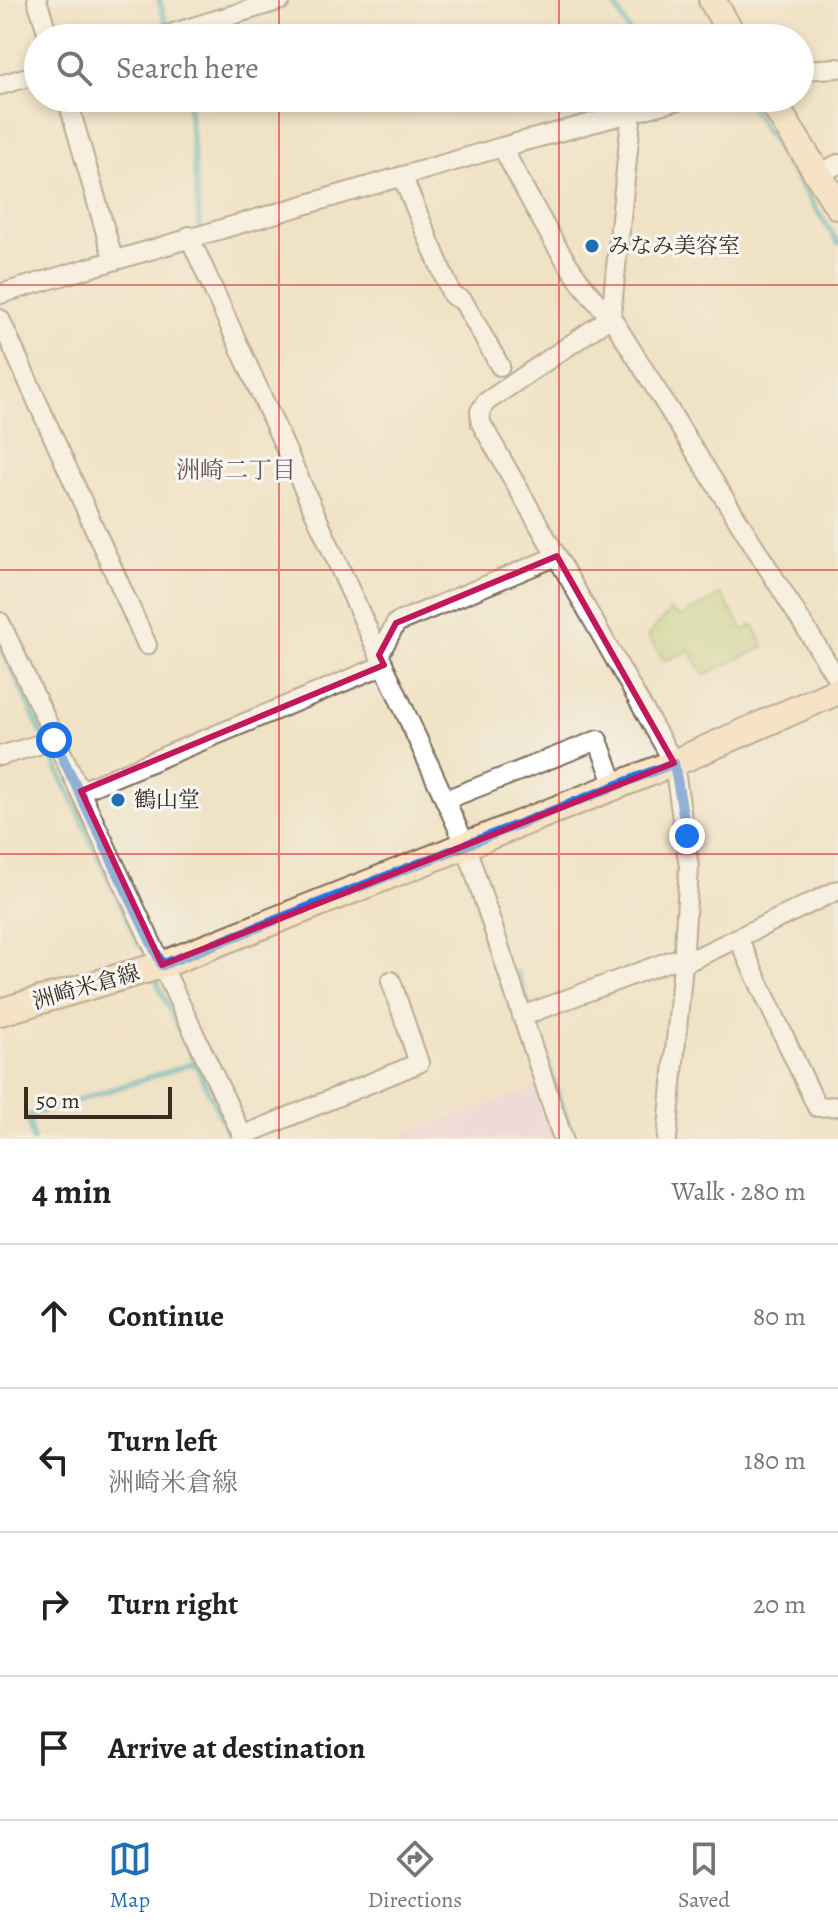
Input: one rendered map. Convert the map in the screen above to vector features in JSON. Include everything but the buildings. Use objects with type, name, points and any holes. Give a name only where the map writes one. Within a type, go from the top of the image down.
[{"type":"main road","points":[[712,0],[726,24]]},
{"type":"main road","points":[[781,112],[828,170],[838,206]]},
{"type":"main road","name":"洲崎米倉線","points":[[1,1009],[162,965],[674,763],[838,691]]},
{"type":"street","points":[[37,0],[45,24]]},
{"type":"street","points":[[203,24],[281,0]]},
{"type":"street","points":[[814,69],[838,68]]},
{"type":"street","points":[[0,85],[24,78]]},
{"type":"street","points":[[71,112],[113,258]]},
{"type":"street","points":[[0,294],[113,258],[625,112]]},
{"type":"street","points":[[632,112],[611,317],[486,402],[480,411],[481,423],[674,763],[689,867],[667,1139]]},
{"type":"street","points":[[502,147],[596,303],[611,317],[838,680]]},
{"type":"street","points":[[402,176],[452,295],[463,301],[500,366]]},
{"type":"street","points":[[189,236],[449,799],[528,1014],[563,1139]]},
{"type":"street","points":[[0,319],[147,645]]},
{"type":"street","points":[[81,791],[382,653],[396,623],[557,556]]},
{"type":"street","points":[[0,622],[48,741],[81,791],[243,1137],[419,1063],[391,981]]},
{"type":"street","points":[[449,799],[598,740],[615,786]]},
{"type":"street","points":[[0,756],[48,741]]},
{"type":"street","points":[[528,1014],[672,960],[683,964],[838,890]]},
{"type":"street","points":[[738,938],[817,1107],[838,1106]]},
{"type":"highlighted area","points":[[557,556],[674,763],[162,965],[81,791],[384,665],[379,655],[396,623]]},
{"type":"shaded area","points":[[540,1086],[558,1139],[407,1139],[405,1133]]},
{"type":"green space","points":[[721,594],[743,630],[754,625],[764,647],[704,675],[690,650],[665,661],[647,636],[671,610],[680,617]]},
{"type":"waterway","points":[[159,0],[166,23]]},
{"type":"waterway","points":[[612,0],[625,24]]},
{"type":"waterway","points":[[189,112],[200,228]]},
{"type":"waterway","points":[[754,112],[838,243]]},
{"type":"waterway","points":[[0,643],[140,946]]},
{"type":"waterway","points":[[517,972],[573,1139]]},
{"type":"waterway","points":[[154,976],[231,1139]]},
{"type":"waterway","points":[[33,1139],[28,1116],[195,1063]]},
{"type":"place","name":"みなみ美容室","points":[[592,246]]},
{"type":"place","name":"鶴山堂","points":[[118,800]]},
{"type":"district","name":"洲崎二丁目","points":[[236,470]]},
{"type":"route","points":[[54,740],[62,748],[162,965],[674,763],[680,812],[687,836]]}]
